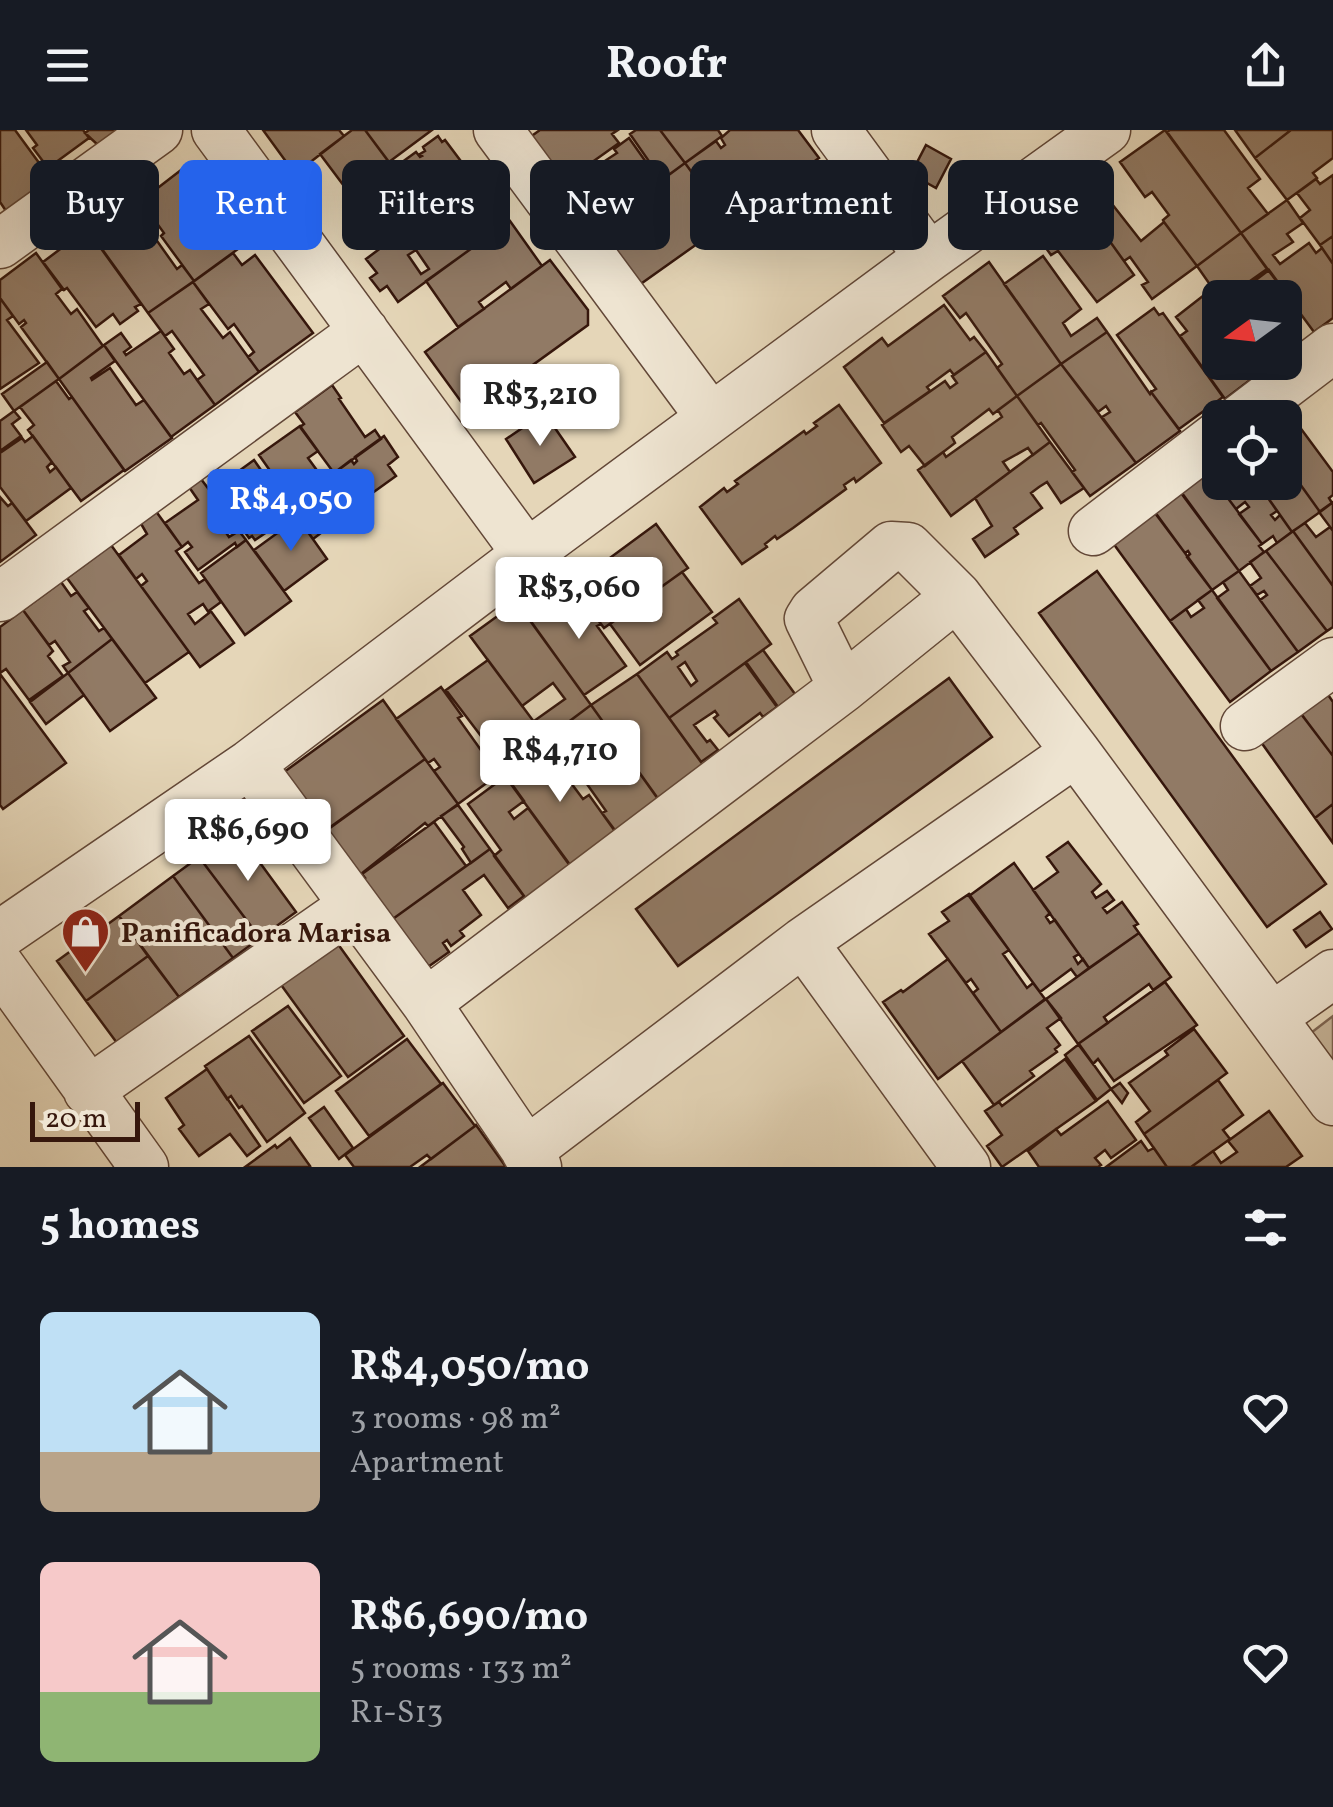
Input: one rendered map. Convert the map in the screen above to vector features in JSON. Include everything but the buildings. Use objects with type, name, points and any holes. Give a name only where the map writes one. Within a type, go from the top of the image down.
[{"type":"street","points":[[0,244],[158,130]]},
{"type":"street","points":[[216,130],[527,554]]},
{"type":"street","points":[[498,130],[711,418]]},
{"type":"street","points":[[836,130],[929,257]]},
{"type":"street","points":[[0,935],[250,764],[527,554],[1106,130]]},
{"type":"street","points":[[0,597],[364,331]]},
{"type":"street","points":[[1265,400],[1333,348]]},
{"type":"street","points":[[1092,530],[1202,448]]},
{"type":"street","points":[[842,688],[810,619],[891,546],[908,547],[957,596],[1333,1101]]},
{"type":"street","points":[[426,1003],[842,688],[957,596]]},
{"type":"street","points":[[1245,726],[1333,662]]},
{"type":"street","points":[[250,764],[426,1003],[531,1159],[803,942],[1076,752]]},
{"type":"street","points":[[88,1091],[353,906]]},
{"type":"street","points":[[803,942],[966,1167]]},
{"type":"street","points":[[0,966],[144,1167]]},
{"type":"street","points":[[1272,1018],[1333,974]]},
{"type":"shaded area","points":[[1333,1016],[1333,1071],[1307,1036]]},
{"type":"place","name":"Panificadora Marisa","points":[[86,974]]}]
